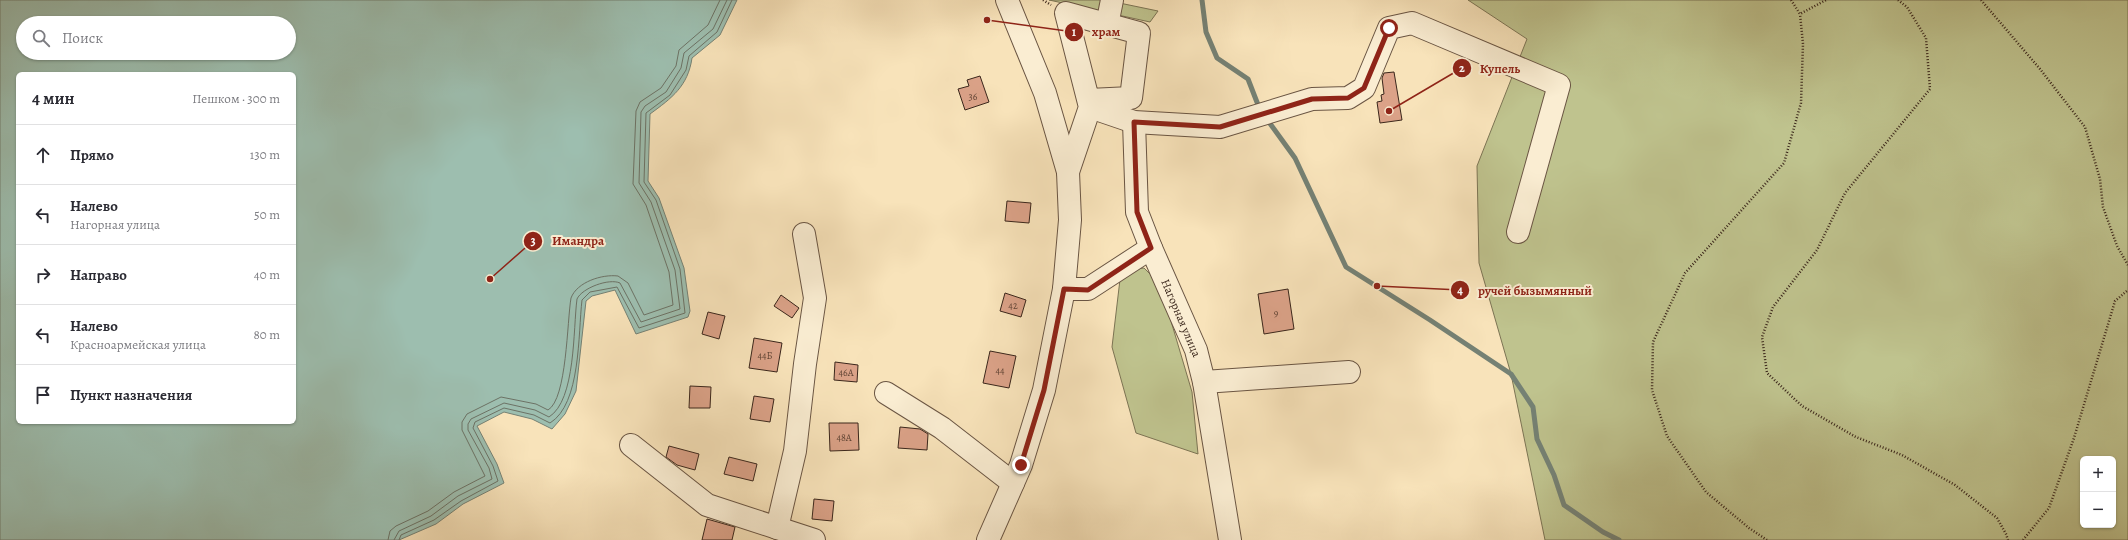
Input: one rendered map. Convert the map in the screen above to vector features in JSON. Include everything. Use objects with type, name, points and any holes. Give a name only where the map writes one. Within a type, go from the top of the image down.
[{"type":"street","points":[[988,540],[1021,465],[1044,390],[1064,289],[1070,220],[1068,172],[1045,93],[1007,0]]},
{"type":"street","points":[[1107,25],[1112,0]]},
{"type":"street","points":[[1068,172],[1090,104],[1066,13],[1139,33],[1131,98],[1090,104]]},
{"type":"street","points":[[1090,104],[1134,122],[1220,127],[1312,99],[1348,98],[1364,88],[1389,28],[1412,23],[1559,85],[1518,232]]},
{"type":"street","name":"Нагорная улица","points":[[1134,122],[1137,212],[1151,248],[1196,350],[1204,382],[1230,540]]},
{"type":"street","points":[[777,528],[795,451],[805,364],[816,298],[804,234]]},
{"type":"street","points":[[1064,289],[1088,290],[1151,248]]},
{"type":"street","points":[[1204,382],[1349,372]]},
{"type":"street","points":[[886,393],[942,428],[1013,483]]},
{"type":"street","points":[[631,445],[707,506],[814,540]]},
{"type":"path","points":[[1767,540],[1749,528],[1706,492],[1667,436],[1652,390],[1653,342],[1685,273],[1784,163],[1801,103],[1803,44],[1800,14],[1791,0]]},
{"type":"path","points":[[1800,14],[1826,0]]},
{"type":"path","points":[[1898,0],[1907,7],[1926,38],[1930,89],[1845,193],[1817,250],[1773,307],[1762,337],[1767,373],[1802,406],[1856,438],[1902,455],[1955,485],[1997,518],[2008,540]]},
{"type":"path","points":[[1981,0],[2040,69],[2084,127],[2100,179],[2103,207],[2117,246],[2128,265]]},
{"type":"path","points":[[2023,540],[2049,508],[2074,438],[2116,301],[2128,290]]},
{"type":"green space","points":[[1049,0],[1105,0],[1158,11],[1150,22]]},
{"type":"green space","points":[[1468,0],[2128,0],[2128,540],[1545,540],[1511,374],[1479,263],[1477,166],[1527,39]]},
{"type":"green space","points":[[1144,268],[1160,284],[1192,392],[1198,454],[1136,433],[1112,347],[1121,271]]},
{"type":"water","points":[[0,0],[737,0],[720,35],[692,58],[690,68],[683,84],[672,97],[650,114],[648,181],[659,198],[684,268],[690,311],[688,317],[636,334],[615,290],[592,296],[586,301],[576,391],[565,414],[552,429],[532,419],[504,412],[477,426],[497,464],[504,483],[463,504],[436,524],[399,540],[0,540]]},
{"type":"building","points":[[1394,72],[1402,120],[1380,123],[1377,102],[1382,101],[1381,95],[1384,94],[1382,78],[1384,73]]},
{"type":"building","points":[[980,76],[989,102],[965,110],[958,89],[969,86],[967,80]]},
{"type":"building","points":[[1007,201],[1031,203],[1029,223],[1005,221]]},
{"type":"building","points":[[1288,289],[1294,329],[1264,334],[1258,294]]},
{"type":"building","points":[[1005,293],[1026,300],[1021,317],[1000,311]]},
{"type":"building","points":[[781,295],[799,308],[792,318],[774,306]]},
{"type":"building","points":[[708,312],[725,316],[719,339],[702,334]]},
{"type":"building","points":[[754,338],[782,343],[777,372],[749,368]]},
{"type":"building","points":[[990,351],[1016,356],[1009,388],[983,383]]},
{"type":"building","points":[[835,362],[858,365],[857,382],[834,380]]},
{"type":"building","points":[[690,386],[711,387],[710,408],[689,408]]},
{"type":"building","points":[[754,396],[774,399],[770,422],[750,419]]},
{"type":"building","points":[[829,423],[858,423],[859,450],[830,451]]},
{"type":"building","points":[[900,427],[920,429],[928,434],[927,450],[898,448]]},
{"type":"building","points":[[669,446],[699,454],[695,470],[677,465],[666,457]]},
{"type":"building","points":[[729,457],[757,464],[753,481],[724,474]]},
{"type":"building","points":[[814,499],[834,501],[832,521],[812,519]]},
{"type":"building","points":[[707,519],[735,527],[732,540],[702,540]]},
{"type":"waterway","points":[[1202,0],[1206,32],[1217,58],[1248,79],[1260,110]]},
{"type":"waterway","points":[[1266,118],[1295,158],[1346,267],[1430,320],[1511,374],[1533,407],[1537,439],[1554,475],[1564,505],[1603,532],[1619,540]]},
{"type":"place","name":"храм","points":[[987,20]]},
{"type":"place","name":"Купель","points":[[1389,111]]},
{"type":"place","name":"Имандра","points":[[490,279]]},
{"type":"place","name":"ручей бызымянный","points":[[1377,286]]},
{"type":"route","points":[[1021,465],[1044,390],[1064,289],[1088,290],[1151,248],[1137,212],[1134,122],[1220,127],[1312,99],[1348,98],[1364,88],[1389,28]]}]
